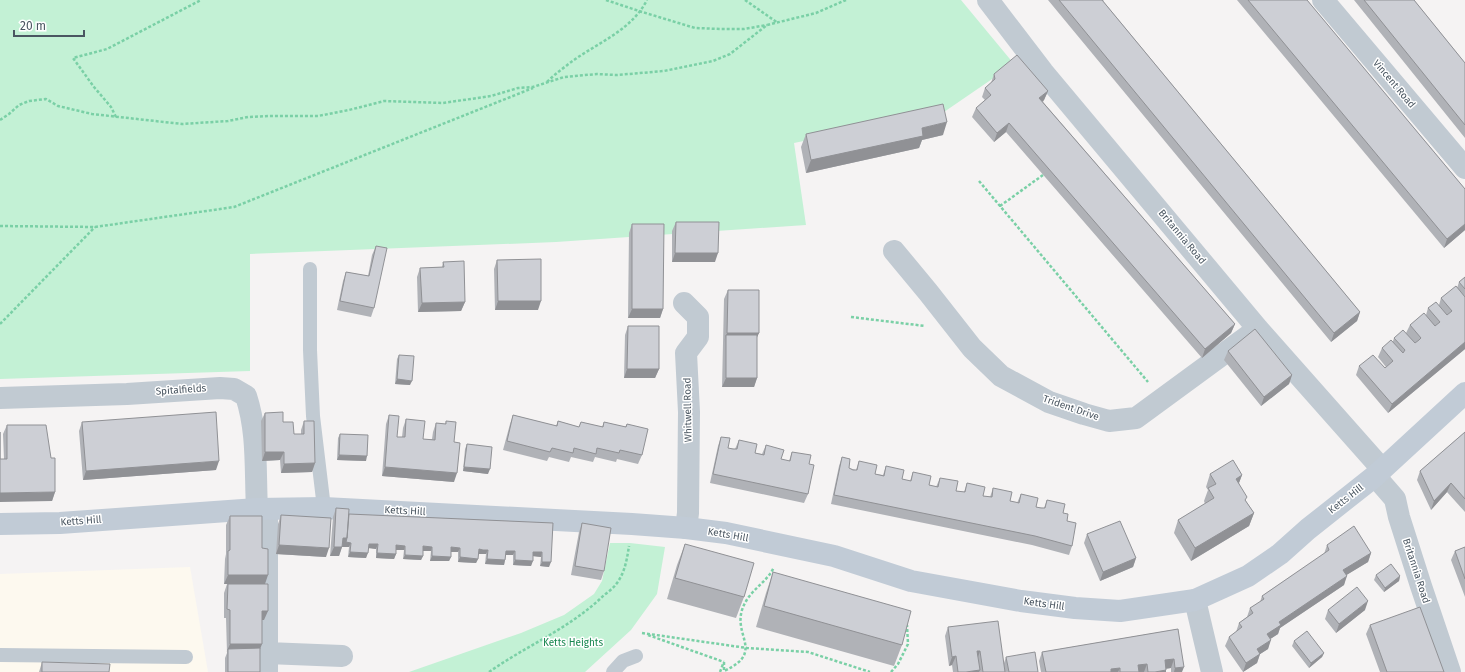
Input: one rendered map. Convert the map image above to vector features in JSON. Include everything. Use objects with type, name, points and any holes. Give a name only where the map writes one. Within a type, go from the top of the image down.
[{"type":"main road","name":"Ketts Hill","points":[[0,524],[60,523],[262,509],[324,508],[686,528],[726,533],[834,556],[911,581],[1021,601],[1075,608],[1120,611],[1195,600],[1248,576],[1280,554],[1308,529],[1379,472],[1465,393]]},
{"type":"street","name":"Britannia Road","points":[[988,0],[1043,72],[1379,472],[1395,499],[1399,517],[1450,672]]},
{"type":"street","name":"Vincent Road","points":[[1323,0],[1465,168]]},
{"type":"street","name":"Trident Drive","points":[[894,251],[972,348],[1001,376],[1049,402],[1084,414],[1109,420],[1136,418],[1258,329]]},
{"type":"street","name":"Whitwell Road","points":[[684,302],[698,317],[698,337],[686,353],[689,412],[688,513],[686,528]]},
{"type":"street","name":"Spitalfields","points":[[0,398],[127,394],[220,388],[234,389],[246,396],[251,411],[254,429],[262,509],[267,662]]},
{"type":"street","points":[[1195,600],[1212,672]]},
{"type":"street","points":[[267,662],[342,656]]},
{"type":"lane","points":[[310,269],[310,350],[313,416],[324,508]]},
{"type":"lane","points":[[0,655],[186,657]]},
{"type":"lane","points":[[613,672],[622,661],[636,656]]},
{"type":"path","points":[[116,117],[111,107],[73,58],[107,48],[201,0]]},
{"type":"path","points":[[606,0],[695,28],[721,29],[744,29],[779,23],[816,13],[846,0]]},
{"type":"path","points":[[0,226],[95,226],[234,207],[546,83],[566,65],[625,28],[647,0]]},
{"type":"path","points":[[745,0],[779,23]]},
{"type":"path","points":[[0,120],[20,105],[29,101],[46,99],[58,106],[74,111],[182,124],[228,121],[255,116],[318,116],[384,101],[443,103],[491,96],[518,88],[533,87],[564,77],[664,71],[713,61],[730,54],[768,25]]},
{"type":"path","points":[[1000,206],[1043,175]]},
{"type":"path","points":[[979,181],[1162,399]]},
{"type":"path","points":[[0,324],[95,226]]},
{"type":"path","points":[[851,317],[948,329],[954,326]]},
{"type":"path","points":[[489,672],[503,662],[554,634],[591,607],[617,584],[627,564],[632,524]]},
{"type":"path","points":[[724,662],[724,671],[741,662],[746,655],[747,648],[740,623],[744,605],[751,593],[772,572]]},
{"type":"path","points":[[891,672],[898,664],[908,644],[907,624]]},
{"type":"path","points":[[724,662],[642,633],[747,648],[808,652],[870,672]]},
{"type":"path","points":[[720,672],[724,662]]},
{"type":"shaded area","points":[[190,567],[208,672],[0,672],[0,574]]},
{"type":"green space","points":[[0,0],[961,0],[1014,64],[944,112],[794,143],[806,225],[556,242],[250,254],[250,371],[0,379]]},
{"type":"green space","name":"Ketts Heights","points":[[610,543],[630,543],[665,547],[657,594],[631,630],[585,672],[409,672],[521,633],[564,615],[594,594],[602,581]]},
{"type":"building","points":[[1059,0],[1102,0],[1360,312],[1334,333]]},
{"type":"building","points":[[1248,0],[1307,0],[1465,189],[1465,224],[1447,239]]},
{"type":"building","points":[[1364,0],[1414,0],[1465,63],[1465,125]]},
{"type":"building","points":[[1017,55],[1048,91],[1039,98],[1235,324],[1205,349],[1009,123],[997,133],[976,108],[991,95],[985,88],[995,79],[994,74]]},
{"type":"building","points":[[943,104],[947,122],[922,128],[923,136],[811,160],[806,134]]},
{"type":"building","points":[[676,222],[719,222],[718,253],[675,253]]},
{"type":"building","points":[[632,224],[664,224],[663,309],[632,309]]},
{"type":"building","points":[[376,246],[387,248],[374,308],[340,301],[346,272],[369,276]]},
{"type":"building","points":[[541,259],[541,301],[498,301],[497,260]]},
{"type":"building","points":[[464,261],[465,302],[422,303],[420,268],[444,267],[443,262]]},
{"type":"building","points":[[1465,277],[1465,289],[1459,282]]},
{"type":"building","points":[[1456,286],[1465,297],[1465,342],[1392,404],[1359,366],[1373,355],[1385,368],[1393,361],[1382,348],[1391,340],[1403,353],[1405,350],[1394,338],[1403,330],[1415,343],[1419,340],[1421,338],[1410,325],[1424,313],[1435,326],[1440,322],[1428,308],[1436,302],[1447,315],[1452,311],[1441,298]]},
{"type":"building","points":[[728,290],[759,290],[759,333],[727,333]]},
{"type":"building","points":[[628,326],[659,326],[659,369],[627,369]]},
{"type":"building","points":[[1255,329],[1292,375],[1264,397],[1228,351]]},
{"type":"building","points":[[726,335],[757,335],[757,378],[726,378]]},
{"type":"building","points":[[399,355],[414,356],[412,381],[397,379]]},
{"type":"building","points":[[216,412],[219,461],[86,471],[82,422]]},
{"type":"building","points":[[283,412],[283,422],[293,422],[294,434],[304,434],[304,421],[314,421],[315,463],[284,464],[284,452],[265,452],[265,413]]},
{"type":"building","points":[[389,415],[399,416],[397,437],[405,437],[406,419],[425,421],[423,439],[435,440],[436,423],[446,424],[446,421],[456,422],[454,442],[460,443],[457,473],[385,467]]},
{"type":"building","points":[[513,415],[557,426],[558,421],[579,427],[581,422],[603,427],[604,422],[626,427],[627,424],[648,429],[642,455],[620,450],[619,453],[597,448],[596,454],[574,448],[573,453],[552,448],[550,452],[507,441]]},
{"type":"building","points":[[7,425],[46,425],[51,458],[55,458],[55,492],[0,493],[0,459],[7,459]]},
{"type":"building","points":[[1465,432],[1465,499],[1451,483],[1434,501],[1420,471]]},
{"type":"building","points":[[340,434],[368,435],[367,456],[339,455]]},
{"type":"building","points":[[721,437],[730,438],[728,448],[737,449],[739,440],[757,444],[755,453],[764,455],[766,445],[784,450],[781,459],[790,461],[792,452],[811,455],[809,464],[814,465],[808,494],[713,474]]},
{"type":"building","points":[[467,444],[492,447],[490,469],[464,467]]},
{"type":"building","points":[[842,457],[850,459],[849,468],[853,470],[857,470],[859,461],[877,465],[875,474],[884,476],[886,466],[904,470],[902,479],[911,481],[913,472],[931,476],[929,485],[938,487],[940,478],[958,481],[956,491],[965,492],[967,483],[985,487],[983,496],[992,497],[993,488],[1012,492],[1010,501],[1019,503],[1021,494],[1038,498],[1036,507],[1045,508],[1047,500],[1065,504],[1063,513],[1068,514],[1067,521],[1076,523],[1072,546],[1035,536],[834,495]]},
{"type":"building","points":[[1233,460],[1242,475],[1236,479],[1247,497],[1245,500],[1254,513],[1195,548],[1178,520],[1214,498],[1208,488],[1216,484],[1210,474]]},
{"type":"building","points":[[336,508],[349,509],[347,538],[343,538],[342,547],[334,547]]},
{"type":"building","points":[[349,514],[553,523],[551,562],[542,562],[542,552],[533,552],[533,561],[515,560],[515,551],[506,551],[505,560],[487,559],[488,550],[479,549],[478,559],[460,557],[460,548],[451,547],[451,557],[432,556],[432,547],[423,546],[423,556],[405,555],[405,546],[396,545],[396,554],[377,553],[378,544],[369,544],[368,553],[350,552],[351,543],[346,542]]},
{"type":"building","points":[[281,515],[331,518],[329,548],[279,545]]},
{"type":"building","points":[[230,516],[262,516],[262,548],[268,549],[268,575],[228,575]]},
{"type":"building","points":[[1120,521],[1136,558],[1103,572],[1087,534]]},
{"type":"building","points":[[582,523],[611,528],[604,571],[575,566]]},
{"type":"building","points":[[1354,526],[1371,553],[1343,570],[1347,576],[1279,622],[1281,625],[1267,634],[1271,640],[1257,649],[1260,654],[1246,663],[1229,637],[1242,627],[1239,623],[1253,613],[1250,608],[1264,599],[1262,596],[1329,550],[1327,545]]},
{"type":"building","points":[[685,544],[754,563],[744,597],[675,578]]},
{"type":"building","points":[[1465,547],[1465,579],[1455,551]]},
{"type":"building","points":[[1391,564],[1400,576],[1385,588],[1376,575]]},
{"type":"building","points":[[773,572],[911,611],[902,645],[764,606]]},
{"type":"building","points":[[228,584],[268,584],[268,611],[262,611],[262,644],[230,644],[230,610],[227,609]]},
{"type":"building","points":[[1357,587],[1368,601],[1339,624],[1328,610]]},
{"type":"building","points":[[1420,607],[1444,672],[1387,672],[1370,625]]},
{"type":"building","points":[[998,621],[1005,672],[983,672],[980,651],[977,651],[980,670],[958,672],[956,656],[952,657],[948,627]]},
{"type":"building","points":[[1178,629],[1184,667],[1175,668],[1174,659],[1165,660],[1166,670],[1155,672],[1148,672],[1147,664],[1138,665],[1139,672],[1120,672],[1120,668],[1111,669],[1111,672],[1046,672],[1042,652]]},
{"type":"building","points":[[1307,631],[1324,653],[1311,663],[1294,641]]},
{"type":"building","points":[[260,648],[260,672],[228,672],[228,649]]},
{"type":"building","points":[[1035,652],[1038,672],[1009,672],[1006,657]]},
{"type":"building","points":[[42,662],[110,664],[109,672],[42,672]]}]
